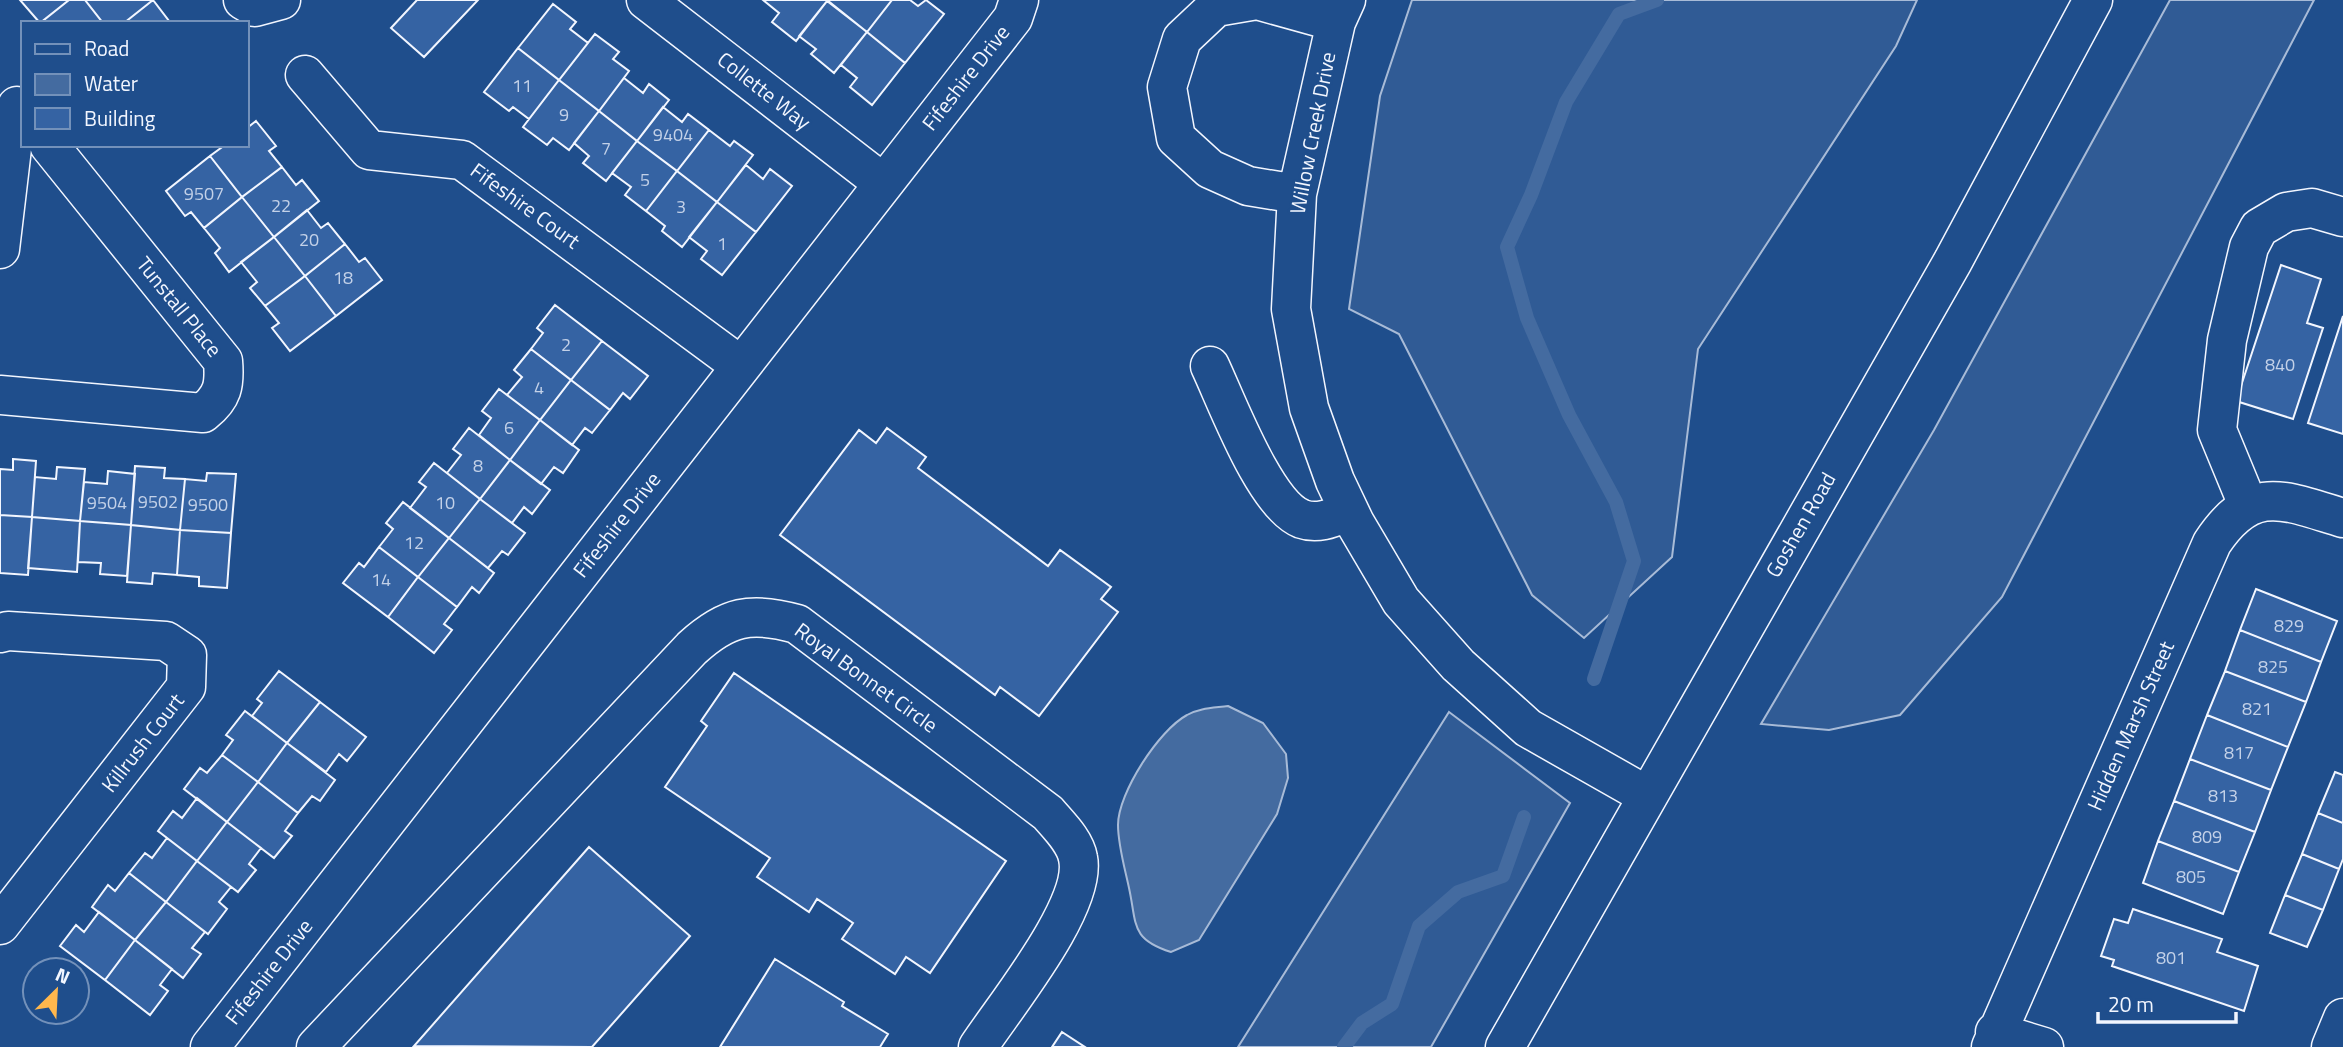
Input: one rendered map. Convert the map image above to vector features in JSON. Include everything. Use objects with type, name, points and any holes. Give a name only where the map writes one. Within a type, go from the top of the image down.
[{"type":"street","points":[[243,0],[255,7],[281,0]]},
{"type":"street","name":"Collette Way","points":[[646,0],[883,183]]},
{"type":"street","name":"Fifeshire Drive","points":[[210,1047],[1013,18],[1019,0]]},
{"type":"street","points":[[1297,194],[1248,186],[1210,169],[1176,138],[1167,87],[1182,39],[1216,7],[1257,0],[1341,11]]},
{"type":"street","name":"Goshen Road","points":[[1505,1047],[1646,795],[1953,261],[2092,0]]},
{"type":"street","name":"Willow Creek Drive","points":[[1341,11],[1297,194],[1291,309],[1308,408],[1349,511],[1401,601],[1458,665],[1528,728],[1646,795]]},
{"type":"street","name":"Fifeshire Court","points":[[305,75],[369,149],[462,160],[741,366]]},
{"type":"street","points":[[0,249],[13,101]]},
{"type":"street","name":"Tunstall Place","points":[[0,395],[203,412],[219,400],[225,383],[223,361],[51,147]]},
{"type":"street","points":[[2343,218],[2312,208],[2286,212],[2259,228],[2249,247],[2227,340],[2217,430],[2248,505],[2276,500],[2343,518]]},
{"type":"street","points":[[1210,366],[1267,488],[1301,519],[1325,521],[1349,511]]},
{"type":"street","name":"Hidden Marsh Street","points":[[1993,1040],[2212,543],[2225,523],[2248,505]]},
{"type":"street","name":"Royal Bonnet Circle","points":[[316,1047],[691,648],[713,628],[745,617],[766,615],[797,624],[1048,813],[1066,834],[1078,857],[1079,883],[1068,913],[978,1047]]},
{"type":"street","name":"Killrush Court","points":[[0,634],[8,631],[166,641],[187,655],[186,687],[4,911]]},
{"type":"street","points":[[2331,1047],[2343,1018]]},
{"type":"street","points":[[1993,1040],[2044,1047]]},
{"type":"shaded area","points":[[1412,0],[1917,0],[1896,46],[1698,349],[1672,557],[1584,638],[1532,595],[1399,334],[1349,309],[1380,96]]},
{"type":"shaded area","points":[[2170,0],[2314,0],[2002,597],[1900,715],[1829,730],[1761,724],[1934,430]]},
{"type":"shaded area","points":[[1449,712],[1570,803],[1431,1047],[1238,1047]]},
{"type":"water","points":[[1228,706],[1263,723],[1286,754],[1288,778],[1277,814],[1199,940],[1171,952],[1148,942],[1135,921],[1119,841],[1120,812],[1132,780],[1164,734],[1187,715]]},
{"type":"building","points":[[20,0],[69,0],[43,21],[38,21]]},
{"type":"building","points":[[69,0],[85,0],[101,21],[43,21]]},
{"type":"building","points":[[85,0],[153,0],[127,21],[101,21]]},
{"type":"building","points":[[153,0],[169,21],[127,21]]},
{"type":"building","points":[[417,0],[478,0],[424,57],[391,28]]},
{"type":"building","points":[[763,0],[827,1],[796,41],[772,22],[779,13]]},
{"type":"building","points":[[827,0],[892,0],[867,32]]},
{"type":"building","points":[[892,0],[910,0],[918,6],[926,0],[944,14],[905,63],[867,32]]},
{"type":"building","points":[[827,1],[867,32],[834,73],[811,54],[816,49],[799,36]]},
{"type":"building","points":[[553,4],[576,22],[570,29],[588,43],[559,80],[518,48]]},
{"type":"building","points":[[867,32],[905,63],[872,105],[850,87],[857,78],[841,65]]},
{"type":"building","points":[[595,34],[619,52],[613,59],[629,71],[599,111],[559,80]]},
{"type":"building","points":[[518,48],[559,80],[529,119],[513,107],[509,111],[484,92]]},
{"type":"building","points":[[624,78],[643,93],[649,84],[669,100],[637,141],[599,111]]},
{"type":"building","points":[[559,80],[599,111],[569,150],[553,138],[547,145],[523,127]]},
{"type":"building","points":[[663,107],[682,122],[688,114],[709,130],[677,171],[637,141]]},
{"type":"building","points":[[599,111],[637,141],[606,181],[583,163],[589,156],[574,143]]},
{"type":"building","points":[[256,121],[276,146],[269,151],[282,167],[242,197],[210,156],[222,147],[248,147],[248,127]]},
{"type":"building","points":[[709,130],[730,146],[734,141],[753,155],[717,202],[677,171]]},
{"type":"building","points":[[637,141],[677,171],[646,211],[625,195],[631,187],[612,173]]},
{"type":"building","points":[[210,156],[242,197],[204,228],[191,212],[185,216],[166,191]]},
{"type":"building","points":[[746,165],[763,179],[770,169],[792,186],[756,232],[717,202]]},
{"type":"building","points":[[282,167],[296,185],[302,180],[319,201],[274,237],[242,197]]},
{"type":"building","points":[[677,171],[717,202],[682,247],[662,231],[665,226],[646,211]]},
{"type":"building","points":[[242,197],[274,237],[229,272],[215,253],[220,248],[204,228]]},
{"type":"building","points":[[717,202],[756,232],[722,275],[701,259],[707,251],[689,237]]},
{"type":"building","points":[[307,210],[321,228],[328,223],[345,244],[305,276],[274,237]]},
{"type":"building","points":[[274,237],[305,276],[265,306],[250,288],[257,282],[241,262]]},
{"type":"building","points":[[345,244],[359,262],[365,258],[382,280],[336,316],[305,276]]},
{"type":"building","points":[[2281,265],[2321,279],[2307,323],[2323,328],[2293,419],[2236,401]]},
{"type":"building","points":[[305,276],[336,316],[290,351],[272,328],[279,323],[265,306]]},
{"type":"building","points":[[555,305],[602,341],[571,380],[531,349],[543,333],[537,328]]},
{"type":"building","points":[[2343,316],[2343,434],[2308,423]]},
{"type":"building","points":[[602,341],[648,376],[630,399],[623,393],[610,410],[571,380]]},
{"type":"building","points":[[531,349],[571,380],[540,420],[507,395],[522,377],[514,370]]},
{"type":"building","points":[[571,380],[610,410],[592,433],[585,428],[572,445],[540,420]]},
{"type":"building","points":[[499,389],[540,420],[510,460],[479,435],[491,418],[482,411]]},
{"type":"building","points":[[540,420],[579,450],[563,473],[554,467],[541,484],[510,460]]},
{"type":"building","points":[[469,428],[510,460],[480,499],[447,473],[461,455],[453,449]]},
{"type":"building","points":[[887,428],[926,457],[918,468],[1048,566],[1060,550],[1111,587],[1101,599],[1118,612],[1039,716],[1000,687],[995,695],[780,535],[859,430],[876,443]]},
{"type":"building","points":[[13,459],[36,461],[32,517],[0,515],[0,469],[13,470]]},
{"type":"building","points":[[510,460],[550,490],[532,514],[524,507],[512,523],[480,499]]},
{"type":"building","points":[[434,463],[480,499],[449,538],[410,508],[426,487],[419,482]]},
{"type":"building","points":[[135,466],[165,468],[164,478],[185,479],[180,530],[131,525]]},
{"type":"building","points":[[57,467],[85,469],[80,521],[32,517],[35,477],[56,479]]},
{"type":"building","points":[[108,471],[135,474],[131,525],[80,521],[84,482],[107,484]]},
{"type":"building","points":[[207,473],[236,474],[231,533],[180,530],[185,479],[206,481]]},
{"type":"building","points":[[480,499],[525,533],[508,555],[502,551],[488,568],[449,538]]},
{"type":"building","points":[[403,502],[449,538],[418,577],[379,547],[393,529],[386,523]]},
{"type":"building","points":[[0,515],[32,517],[28,575],[0,573]]},
{"type":"building","points":[[32,517],[80,521],[77,572],[28,568]]},
{"type":"building","points":[[80,521],[131,525],[127,576],[100,574],[101,563],[78,562]]},
{"type":"building","points":[[131,525],[180,530],[177,575],[153,573],[152,584],[127,582]]},
{"type":"building","points":[[180,530],[231,533],[227,588],[199,586],[199,577],[177,575]]},
{"type":"building","points":[[449,538],[494,573],[479,593],[472,587],[457,607],[418,577]]},
{"type":"building","points":[[379,547],[418,577],[388,617],[343,583],[359,563],[364,567]]},
{"type":"building","points":[[418,577],[457,607],[444,624],[452,630],[434,653],[388,617]]},
{"type":"building","points":[[2256,589],[2337,621],[2321,662],[2240,630]]},
{"type":"building","points":[[2240,630],[2321,662],[2306,702],[2225,671]]},
{"type":"building","points":[[279,671],[320,702],[287,743],[252,716],[262,703],[257,699]]},
{"type":"building","points":[[2225,671],[2306,702],[2288,747],[2207,715]]},
{"type":"building","points":[[734,673],[1006,861],[930,973],[906,957],[895,974],[842,939],[853,923],[817,899],[809,912],[757,877],[770,858],[665,787],[707,726],[701,721]]},
{"type":"building","points":[[320,702],[366,737],[347,761],[339,754],[326,772],[287,743]]},
{"type":"building","points":[[245,711],[287,743],[258,782],[222,755],[233,740],[226,735]]},
{"type":"building","points":[[2207,715],[2288,747],[2271,790],[2190,759]]},
{"type":"building","points":[[287,743],[335,780],[320,801],[312,796],[298,813],[258,782]]},
{"type":"building","points":[[222,755],[258,782],[227,822],[184,789],[200,768],[207,773]]},
{"type":"building","points":[[2190,759],[2271,790],[2255,832],[2174,801]]},
{"type":"building","points":[[2335,772],[2343,775],[2343,823],[2318,813]]},
{"type":"building","points":[[258,782],[298,813],[285,831],[292,836],[274,858],[227,822]]},
{"type":"building","points":[[197,798],[227,822],[197,861],[158,831],[173,811],[182,818]]},
{"type":"building","points":[[2174,801],[2255,832],[2239,872],[2158,841]]},
{"type":"building","points":[[2318,813],[2343,823],[2343,859],[2339,869],[2302,854]]},
{"type":"building","points":[[227,822],[261,848],[249,864],[256,870],[238,892],[197,861]]},
{"type":"building","points":[[167,838],[197,861],[166,902],[129,873],[145,853],[152,858]]},
{"type":"building","points":[[2158,841],[2239,872],[2223,914],[2143,883]]},
{"type":"building","points":[[589,847],[690,936],[592,1047],[414,1046]]},
{"type":"building","points":[[2302,854],[2339,869],[2323,910],[2285,895]]},
{"type":"building","points":[[197,861],[231,887],[219,902],[227,909],[208,934],[166,902]]},
{"type":"building","points":[[129,873],[166,902],[135,940],[92,907],[108,885],[115,891]]},
{"type":"building","points":[[2285,895],[2323,910],[2307,947],[2270,933]]},
{"type":"building","points":[[166,902],[205,932],[192,948],[201,954],[183,978],[135,940]]},
{"type":"building","points":[[2133,909],[2222,939],[2217,952],[2258,966],[2244,1011],[2112,966],[2114,960],[2101,956],[2114,919],[2128,923]]},
{"type":"building","points":[[99,912],[135,940],[105,980],[91,969],[91,956],[73,956],[60,946],[76,925],[84,932]]},
{"type":"building","points":[[135,940],[172,969],[160,985],[168,991],[150,1015],[105,980]]},
{"type":"building","points":[[775,959],[844,1002],[842,1006],[888,1034],[880,1047],[720,1047]]},
{"type":"building","points":[[1062,1032],[1085,1047],[1052,1047]]},
{"type":"waterway","points":[[1594,679],[1634,561],[1616,502],[1569,415],[1527,318],[1507,247],[1531,195],[1566,102],[1619,14],[1657,0]]},
{"type":"waterway","points":[[1344,1047],[1362,1023],[1392,1004],[1419,926],[1458,892],[1503,876],[1524,817]]}]
